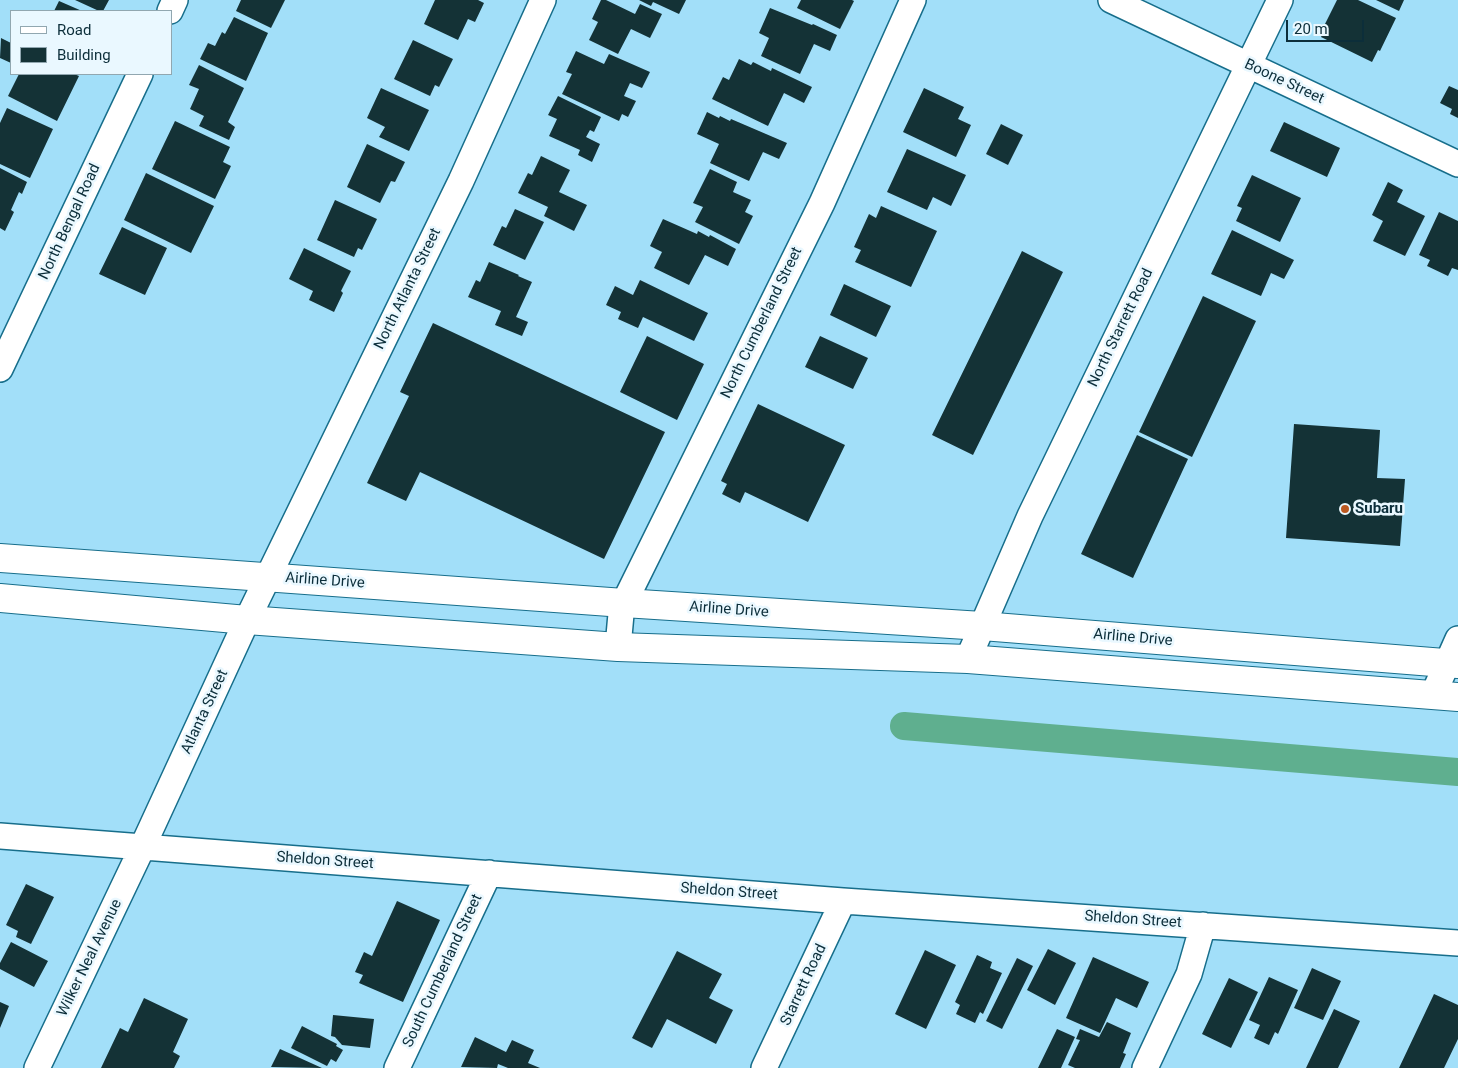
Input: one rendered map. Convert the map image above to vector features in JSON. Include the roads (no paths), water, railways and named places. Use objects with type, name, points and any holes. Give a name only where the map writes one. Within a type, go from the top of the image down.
[{"type":"highway","name":"Airline Drive","points":[[0,558],[624,603],[982,626],[1452,664]]},
{"type":"highway","points":[[0,598],[247,620],[618,647],[968,659],[1446,696]]},
{"type":"street","name":"North Atlanta Street","points":[[268,576],[460,181],[543,0]]},
{"type":"street","name":"North Cumberland Street","points":[[618,647],[624,603],[822,203],[913,0]]},
{"type":"street","name":"Boone Street","points":[[1111,0],[1458,164]]},
{"type":"street","name":"North Starrett Road","points":[[968,659],[1030,516],[1280,0]]},
{"type":"street","name":"North Bengal Road","points":[[0,370],[140,75]]},
{"type":"street","name":"Atlanta Street","points":[[142,848],[268,576]]},
{"type":"street","points":[[1446,696],[1458,639]]},
{"type":"street","name":"Sheldon Street","points":[[0,836],[844,901],[1458,943]]},
{"type":"street","name":"Wilker Neal Avenue","points":[[37,1068],[142,848]]},
{"type":"street","name":"South Cumberland Street","points":[[397,1068],[489,873]]},
{"type":"street","name":"Starrett Road","points":[[764,1068],[844,901]]},
{"type":"street","points":[[1145,1068],[1189,974],[1203,925]]},
{"type":"waterway","points":[[904,726],[1458,772]]},
{"type":"place","name":"Subaru","points":[[1345,509]]}]
